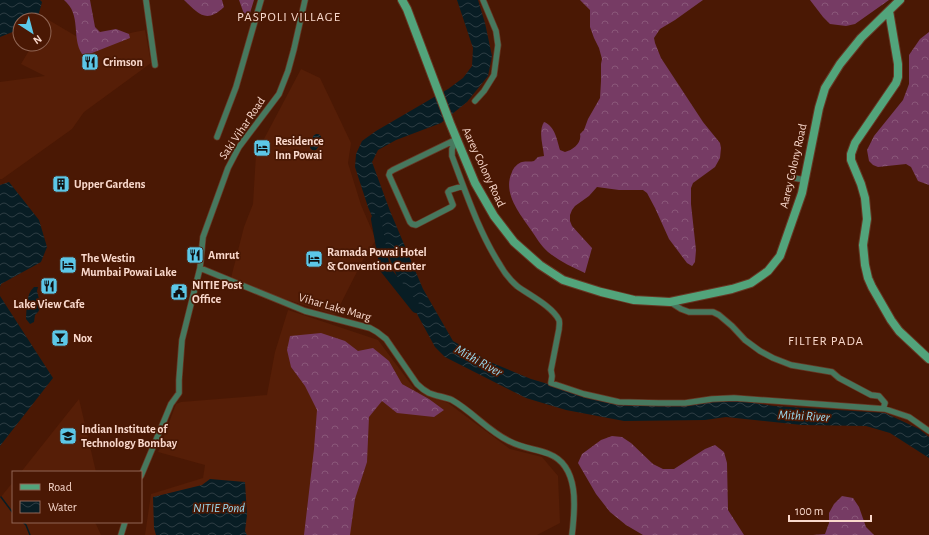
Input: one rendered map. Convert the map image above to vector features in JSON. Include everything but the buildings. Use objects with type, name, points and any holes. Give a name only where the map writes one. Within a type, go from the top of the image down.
[{"type":"main road","name":"Aarey Colony Road","points":[[402,0],[407,9],[438,93],[475,183],[494,216],[514,242],[540,264],[563,280],[601,292],[634,300],[670,302],[732,289],[751,283],[768,271],[780,256],[802,193],[819,108],[825,88],[840,64],[861,38],[900,0]]},
{"type":"main road","points":[[889,11],[898,64],[898,77],[896,83],[855,142],[851,154],[851,160],[865,198],[867,219],[863,245],[868,278],[899,331],[929,359]]},
{"type":"street","points":[[146,0],[155,65]]},
{"type":"street","points":[[217,138],[236,87],[261,0]]},
{"type":"street","name":"Saki Vihar Road","points":[[142,474],[171,404],[179,393],[182,340],[200,268],[203,238],[228,168],[239,147],[279,94],[288,71],[305,0]]},
{"type":"street","points":[[475,101],[484,91],[494,75],[498,45],[496,31],[483,0]]},
{"type":"street","points":[[457,139],[452,148],[452,156],[478,222],[493,254],[505,273],[515,285],[542,302],[553,313],[560,324],[551,370],[551,383],[584,394],[619,402],[659,404],[734,398],[883,409],[909,417],[929,431]]},
{"type":"street","points":[[457,139],[393,170],[389,175],[410,222],[416,225],[451,207],[453,205],[448,192],[464,186]]},
{"type":"street","points":[[794,178],[805,180]]},
{"type":"street","name":"Vihar Lake Marg","points":[[200,268],[305,311],[370,328],[386,339],[416,384],[423,390],[451,400],[468,411],[502,438],[549,454],[559,459],[566,468],[573,483],[575,513],[572,535]]},
{"type":"street","points":[[670,302],[689,312],[713,312],[719,315],[745,340],[760,351],[791,365],[832,372],[839,378],[871,395],[879,396],[886,403],[883,409]]},
{"type":"street","points":[[122,535],[125,523]]},
{"type":"shaded area","points":[[52,22],[86,42],[145,30],[151,63],[84,112],[72,129],[0,179],[0,82],[45,76],[21,64],[28,52],[52,52]]},
{"type":"shaded area","points":[[301,69],[320,78],[351,143],[348,163],[361,205],[376,240],[366,254],[335,315],[263,292],[231,278],[244,227],[253,204],[256,154]]},
{"type":"shaded area","points":[[288,310],[378,340],[416,391],[448,403],[510,449],[542,457],[558,476],[560,523],[537,535],[145,535],[151,494],[203,478],[205,465],[158,452],[176,404],[181,402],[267,395],[275,352]]},
{"type":"shaded area","name":"Indian Institute of Technology Bombay","points":[[79,399],[96,471],[22,471]]},
{"type":"shaded area","points":[[12,483],[12,523],[95,523],[101,535],[0,535],[0,498]]},
{"type":"green space","points":[[64,0],[90,0],[95,27],[100,32],[116,29],[129,34],[130,38],[87,55],[82,54],[77,40],[73,12]]},
{"type":"green space","points":[[184,0],[222,0],[224,7],[218,12],[207,16],[199,13]]},
{"type":"green space","points":[[239,0],[254,0],[250,13],[244,14]]},
{"type":"green space","points":[[580,0],[703,0],[660,29],[654,38],[661,58],[703,122],[720,143],[721,148],[720,158],[715,167],[693,183],[691,188],[691,204],[696,250],[695,262],[692,266],[687,263],[669,239],[655,208],[647,193],[643,190],[619,190],[597,187],[589,196],[572,210],[570,221],[572,226],[592,248],[585,273],[561,261],[545,250],[514,203],[509,188],[509,180],[513,170],[520,163],[534,161],[538,157],[544,156],[541,130],[544,122],[553,130],[560,150],[565,152],[568,151],[574,148],[580,140],[580,134],[584,130],[588,119],[600,98],[602,59],[590,27],[590,10]]},
{"type":"green space","points":[[810,0],[889,0],[855,24],[846,26],[830,24]]},
{"type":"green space","points":[[929,32],[929,185],[918,181],[911,167],[906,164],[878,167],[873,165],[869,161],[867,150],[874,136],[903,100],[909,84],[909,55],[920,39]]},
{"type":"green space","points":[[321,333],[345,341],[358,351],[373,348],[389,361],[402,384],[429,399],[444,410],[434,417],[397,413],[382,401],[369,417],[367,462],[355,499],[350,535],[304,535],[317,410],[305,386],[291,367],[287,350],[290,336]]},
{"type":"green space","points":[[612,436],[622,437],[631,443],[653,464],[663,469],[674,469],[705,449],[715,445],[724,452],[727,463],[728,510],[744,535],[643,535],[626,525],[610,512],[596,494],[578,463],[582,454],[601,440]]},
{"type":"green space","points":[[842,496],[853,498],[859,507],[866,527],[874,535],[813,535],[825,534],[829,523],[829,513],[834,504]]},
{"type":"water","points":[[0,0],[40,0],[42,2],[39,12],[12,12],[12,32],[0,37]]},
{"type":"water","points":[[457,0],[478,0],[485,23],[492,56],[488,76],[467,102],[441,123],[396,140],[378,150],[372,162],[390,211],[423,289],[453,341],[490,362],[531,379],[620,405],[689,404],[734,400],[774,406],[885,413],[919,429],[929,437],[929,458],[890,433],[866,426],[802,425],[726,417],[705,420],[624,421],[566,410],[526,398],[445,357],[435,347],[398,279],[368,207],[355,167],[356,154],[362,141],[376,131],[448,89],[463,78],[472,66],[473,48]]},
{"type":"water","points":[[316,134],[321,136],[323,144],[316,150],[313,150],[310,146],[313,142],[313,136]]},
{"type":"water","points":[[9,182],[39,220],[47,247],[41,262],[1,284],[0,287],[0,185]]},
{"type":"water","points":[[34,287],[38,287],[37,291],[41,307],[35,315],[34,322],[30,324],[26,319],[27,305],[28,297]]},
{"type":"water","points":[[0,296],[53,378],[0,446]]},
{"type":"water","name":"NITIE Pond","points":[[210,479],[245,482],[247,515],[245,531],[247,535],[156,535],[154,528],[153,497],[202,485]]},
{"type":"waterway","name":"Mithi River","points":[[376,219],[385,269],[416,308]]},
{"type":"waterway","points":[[1,497],[12,512]]},
{"type":"waterway","points":[[24,523],[30,535]]},
{"type":"place","name":"Crimson","points":[[90,62]]},
{"type":"place","name":"Residence Inn Powai","points":[[262,148]]},
{"type":"place","name":"Upper Gardens","points":[[61,184]]},
{"type":"place","name":"Amrut","points":[[195,255]]},
{"type":"place","name":"Ramada Powai Hotel & Convention Center","points":[[314,259]]},
{"type":"place","name":"The Westin Mumbai Powai Lake","points":[[68,265]]},
{"type":"place","name":"Lake View Cafe","points":[[49,286]]},
{"type":"place","name":"NITIE Post Office","points":[[179,292]]},
{"type":"place","name":"Nox","points":[[60,338]]},
{"type":"place","name":"Indian Institute of Technology Bombay","points":[[68,436]]},
{"type":"district","name":"PASPOLI VILLAGE","points":[[289,16]]},
{"type":"district","name":"FILTER PADA","points":[[826,340]]}]
